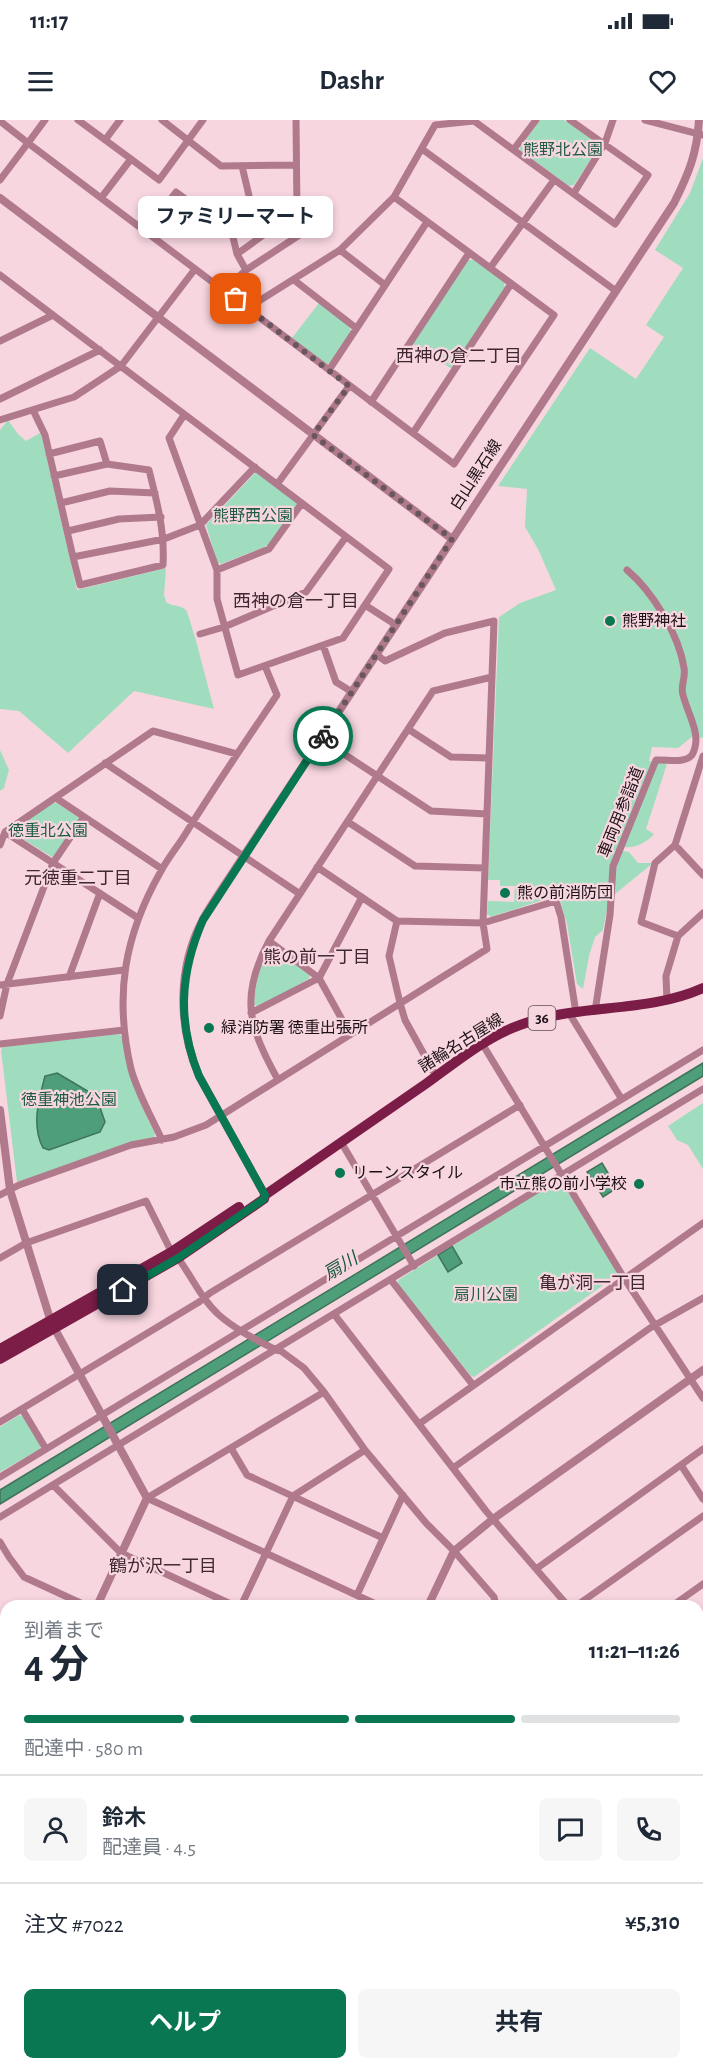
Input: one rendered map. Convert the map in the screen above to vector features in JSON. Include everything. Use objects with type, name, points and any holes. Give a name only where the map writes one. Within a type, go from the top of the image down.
[{"type":"main road","name":"諸輪名古屋線","points":[[0,1359],[52,1325],[176,1254],[260,1194],[265,1195],[436,1076],[483,1045],[520,1025],[555,1015],[667,1001],[703,988]]},
{"type":"main road","name":"諸輪名古屋線","points":[[0,1349],[52,1325]]},
{"type":"street","points":[[0,180],[45,120]]},
{"type":"street","points":[[78,120],[159,180],[203,120]]},
{"type":"street","points":[[105,140],[120,120]]},
{"type":"street","points":[[162,120],[221,166],[296,165]]},
{"type":"street","points":[[237,254],[297,211],[296,120]]},
{"type":"street","points":[[514,149],[536,120]]},
{"type":"street","points":[[248,308],[340,250],[394,197],[435,125],[474,122],[615,224],[648,175],[570,120]]},
{"type":"street","points":[[574,193],[605,143],[613,120]]},
{"type":"street","points":[[645,120],[700,134]]},
{"type":"street","name":"白山黒石線","points":[[265,1195],[191,1056],[184,1022],[185,974],[190,952],[203,920],[243,857],[674,203],[690,171],[700,134],[699,120]]},
{"type":"street","points":[[0,121],[454,464],[554,315],[394,197]]},
{"type":"street","points":[[422,149],[616,291]]},
{"type":"street","points":[[101,198],[131,159]]},
{"type":"street","points":[[242,166],[259,238]]},
{"type":"street","points":[[490,268],[554,180]]},
{"type":"street","points":[[146,232],[176,192],[232,233],[237,254],[246,270]]},
{"type":"street","points":[[0,198],[452,539]]},
{"type":"street","points":[[224,290],[246,270],[327,217]]},
{"type":"street","points":[[329,370],[427,222]]},
{"type":"street","points":[[340,250],[385,285]]},
{"type":"street","points":[[371,402],[470,253]]},
{"type":"street","points":[[0,420],[74,397],[121,366],[195,269]]},
{"type":"street","points":[[0,275],[388,568],[342,638],[238,675],[217,599],[217,570],[169,438],[184,415]]},
{"type":"street","points":[[294,280],[356,328]]},
{"type":"street","points":[[413,433],[511,284]]},
{"type":"street","points":[[0,341],[53,315]]},
{"type":"street","points":[[0,399],[100,350]]},
{"type":"street","points":[[278,483],[349,386]]},
{"type":"street","points":[[33,411],[45,435],[54,476],[68,531],[80,585],[162,565],[164,539],[161,517],[149,470],[107,464],[54,476]]},
{"type":"street","points":[[49,454],[100,441],[107,464]]},
{"type":"street","points":[[73,557],[164,539],[200,525],[255,466]]},
{"type":"street","points":[[61,503],[110,491],[155,493]]},
{"type":"street","points":[[217,570],[269,549],[302,503]]},
{"type":"street","points":[[68,531],[119,519],[161,517]]},
{"type":"street","points":[[200,634],[224,627],[306,592],[346,537]]},
{"type":"street","name":"車両用参詣道","points":[[595,1011],[610,915],[613,866],[656,760],[684,760],[691,757],[699,736],[681,688],[685,674],[679,647],[666,617],[627,570]]},
{"type":"street","points":[[365,605],[396,625]]},
{"type":"street","points":[[0,1195],[131,1145],[162,1140],[206,1125],[484,952],[488,946],[483,923],[494,621],[445,633],[385,661],[377,655]]},
{"type":"street","points":[[323,645],[336,682],[352,692]]},
{"type":"street","points":[[162,1140],[139,1092],[132,1070],[124,1030],[122,1000],[124,970],[138,918],[162,868],[277,695],[265,666]]},
{"type":"street","points":[[278,1080],[259,1045],[251,1013],[251,989],[254,976],[268,941],[433,691],[492,677]]},
{"type":"street","points":[[408,729],[451,757],[489,758]]},
{"type":"street","points":[[0,845],[5,832],[153,730],[237,754]]},
{"type":"street","points":[[321,739],[431,811],[487,814]]},
{"type":"street","points":[[678,936],[641,922],[655,864],[675,845],[703,756]]},
{"type":"street","points":[[105,763],[300,894]]},
{"type":"street","points":[[56,798],[162,868]]},
{"type":"street","points":[[0,1016],[4,985],[53,863],[84,817]]},
{"type":"street","points":[[348,822],[415,866],[485,868]]},
{"type":"street","points":[[5,832],[138,918]]},
{"type":"street","points":[[675,845],[703,875]]},
{"type":"street","points":[[317,867],[397,921],[483,923],[556,901],[561,917],[572,1013],[621,1098]]},
{"type":"street","points":[[69,977],[100,893]]},
{"type":"street","points":[[251,1013],[319,978],[363,897]]},
{"type":"street","points":[[667,1001],[666,976],[678,936],[703,913]]},
{"type":"street","points":[[397,921],[389,956],[400,1003],[405,1020],[436,1076]]},
{"type":"street","points":[[268,941],[319,978],[350,1034]]},
{"type":"street","points":[[4,985],[124,970]]},
{"type":"street","points":[[0,1044],[124,1030]]},
{"type":"street","points":[[483,1045],[624,1278],[703,1398]]},
{"type":"street","points":[[0,1477],[46,1449],[104,1419],[241,1330],[703,1050]]},
{"type":"street","points":[[0,1517],[53,1485],[116,1441],[276,1350],[703,1089]]},
{"type":"street","points":[[0,1422],[520,1105]]},
{"type":"street","points":[[0,1110],[10,1190],[52,1325],[147,1498],[367,1600]]},
{"type":"street","points":[[341,1142],[414,1266]]},
{"type":"street","points":[[0,1258],[26,1243],[146,1201],[169,1247],[176,1254],[204,1298],[218,1314],[251,1336],[281,1351],[304,1368],[365,1450],[495,1600]]},
{"type":"street","points":[[419,1424],[703,1223]]},
{"type":"street","points":[[391,1280],[474,1385]]},
{"type":"street","points":[[453,1468],[655,1325],[703,1298]]},
{"type":"street","points":[[334,1314],[493,1519],[563,1600]]},
{"type":"street","points":[[431,1600],[454,1551],[493,1519],[703,1371]]},
{"type":"street","points":[[100,1600],[147,1498],[324,1392]]},
{"type":"street","points":[[22,1409],[46,1449]]},
{"type":"street","points":[[231,1448],[248,1475],[383,1538]]},
{"type":"street","points":[[536,1569],[703,1449]]},
{"type":"street","points":[[244,1600],[293,1496],[365,1450]]},
{"type":"street","points":[[681,1465],[703,1499]]},
{"type":"street","points":[[53,1485],[122,1553],[222,1600]]},
{"type":"street","points":[[357,1595],[403,1495]]},
{"type":"street","points":[[584,1600],[703,1516]]},
{"type":"street","points":[[0,1542],[24,1577],[74,1600]]},
{"type":"street","points":[[681,1600],[702,1587]]},
{"type":"green space","name":"熊野北公園","points":[[540,120],[564,120],[598,142],[599,147],[574,185],[569,186],[520,150]]},
{"type":"green space","points":[[703,158],[703,738],[693,736],[678,748],[652,747],[649,761],[667,764],[646,829],[654,834],[640,844],[624,847],[623,851],[629,852],[638,863],[653,863],[609,899],[603,930],[595,937],[589,956],[583,989],[577,984],[567,924],[558,895],[491,917],[487,914],[488,901],[514,902],[515,886],[500,886],[500,880],[488,880],[499,617],[520,603],[556,590],[538,549],[525,527],[527,489],[498,486],[590,348],[636,379],[664,337],[646,325],[683,268],[655,250],[690,193]]},
{"type":"green space","points":[[468,260],[474,260],[504,282],[505,288],[452,369],[413,344]]},
{"type":"green space","points":[[319,303],[349,326],[351,331],[330,363],[326,364],[292,338]]},
{"type":"green space","points":[[8,420],[26,441],[40,433],[42,437],[77,590],[166,568],[164,595],[166,602],[185,609],[188,614],[214,709],[134,691],[68,753],[19,711],[0,709],[0,430]]},
{"type":"green space","name":"熊野西公園","points":[[255,473],[260,473],[297,502],[297,505],[269,545],[221,564],[217,562],[206,525]]},
{"type":"green space","points":[[0,750],[9,770],[4,788],[0,791]]},
{"type":"green space","name":"徳重北公園","points":[[53,803],[57,803],[79,818],[79,821],[52,857],[15,834],[15,829]]},
{"type":"green space","points":[[269,947],[310,975],[309,979],[258,1007],[254,1004],[257,982]]},
{"type":"green space","name":"徳重神池公園","points":[[119,1034],[122,1037],[139,1098],[155,1133],[154,1138],[17,1182],[1,1050],[3,1047]]},
{"type":"green space","points":[[703,1103],[703,1169],[688,1145],[677,1140],[668,1126]]},
{"type":"green space","name":"扇川公園","points":[[556,1181],[562,1183],[617,1272],[616,1276],[474,1377],[471,1376],[398,1284],[398,1280]]},
{"type":"green space","points":[[19,1415],[23,1416],[41,1445],[40,1449],[0,1472],[0,1427]]},
{"type":"shaded area","points":[[703,1063],[703,1076],[0,1504],[0,1490]]},
{"type":"shaded area","points":[[57,1073],[96,1096],[105,1122],[100,1132],[49,1150],[43,1148],[39,1139],[37,1112],[45,1076]]},
{"type":"shaded area","points":[[602,1163],[617,1188],[603,1197],[587,1172]]},
{"type":"shaded area","points":[[452,1246],[462,1263],[448,1272],[438,1255]]},
{"type":"way so far","points":[[236,299],[349,386],[313,435],[452,539],[323,736]]},
{"type":"place","name":"ファミリーマート","points":[[236,299]]},
{"type":"place","name":"熊野神社","points":[[610,621]]},
{"type":"place","name":"熊の前消防団","points":[[505,893]]},
{"type":"place","name":"緑消防署 徳重出張所","points":[[209,1028]]},
{"type":"place","name":"リーンスタイル","points":[[340,1173]]},
{"type":"place","name":"市立熊の前小学校","points":[[639,1184]]},
{"type":"district","name":"西神の倉二丁目","points":[[459,357]]},
{"type":"district","name":"西神の倉一丁目","points":[[296,602]]},
{"type":"district","name":"元徳重二丁目","points":[[78,879]]},
{"type":"district","name":"熊の前一丁目","points":[[317,958]]},
{"type":"district","name":"亀が洞一丁目","points":[[593,1284]]},
{"type":"district","name":"鶴が沢一丁目","points":[[163,1567]]},
{"type":"route","points":[[123,1290],[178,1258],[264,1199],[265,1195],[199,1076],[191,1056],[184,1022],[185,974],[190,952],[203,920],[323,736]]},
{"type":"water label","name":"扇川","points":[[341,1267]]}]
